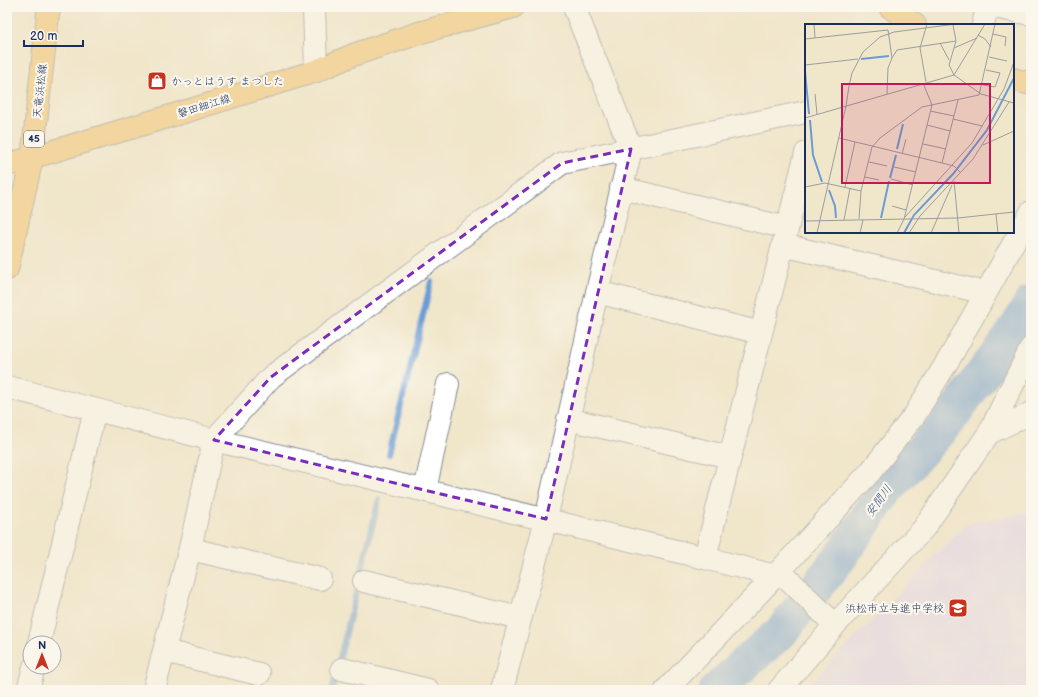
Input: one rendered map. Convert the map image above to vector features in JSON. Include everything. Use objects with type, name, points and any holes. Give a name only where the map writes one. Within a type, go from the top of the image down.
[{"type":"main road","name":"天竜浜松線","points":[[7,269],[32,158],[50,7]]},
{"type":"main road","name":"磐田細江線","points":[[7,165],[316,71],[353,55],[422,32],[513,7]]},
{"type":"main road","points":[[890,7],[914,24]]},
{"type":"main road","points":[[1014,79],[1031,84]]},
{"type":"street","points":[[314,7],[316,71]]},
{"type":"street","points":[[502,690],[546,519],[597,292],[631,150],[574,7]]},
{"type":"street","points":[[983,24],[987,7]]},
{"type":"street","points":[[994,7],[1031,14]]},
{"type":"street","points":[[154,690],[190,548],[214,440],[271,377],[562,163],[631,150],[805,112]]},
{"type":"street","points":[[705,558],[805,157]]},
{"type":"street","points":[[621,188],[986,293]]},
{"type":"street","points":[[666,690],[780,576],[871,471],[914,416],[952,354],[1031,212]]},
{"type":"street","points":[[597,292],[761,333]]},
{"type":"street","points":[[783,688],[830,621],[924,528],[989,433],[1031,348]]},
{"type":"street","points":[[425,490],[448,384]]},
{"type":"street","points":[[7,387],[214,440],[780,576],[830,621]]},
{"type":"street","points":[[41,635],[95,410]]},
{"type":"street","points":[[989,433],[1031,413]]},
{"type":"street","points":[[568,419],[730,457]]},
{"type":"street","points":[[190,548],[320,579]]},
{"type":"street","points":[[364,581],[520,618]]},
{"type":"street","points":[[164,651],[259,674]]},
{"type":"street","points":[[342,668],[428,690]]},
{"type":"street","points":[[28,690],[32,675]]},
{"type":"highlighted area","points":[[631,149],[546,519],[214,440],[271,377],[562,163]]},
{"type":"shaded area","name":"浜松市立与進中学校","points":[[1031,511],[1031,690],[804,690],[964,525]]},
{"type":"waterway","points":[[389,454],[431,282]]},
{"type":"waterway","name":"安間川","points":[[716,690],[781,632],[838,560],[887,489],[948,421],[1019,324],[1031,303]]},
{"type":"waterway","points":[[332,690],[379,499]]},
{"type":"place","name":"かっとはうす まつした","points":[[157,81]]},
{"type":"place","name":"浜松市立与進中学校","points":[[958,608]]}]
